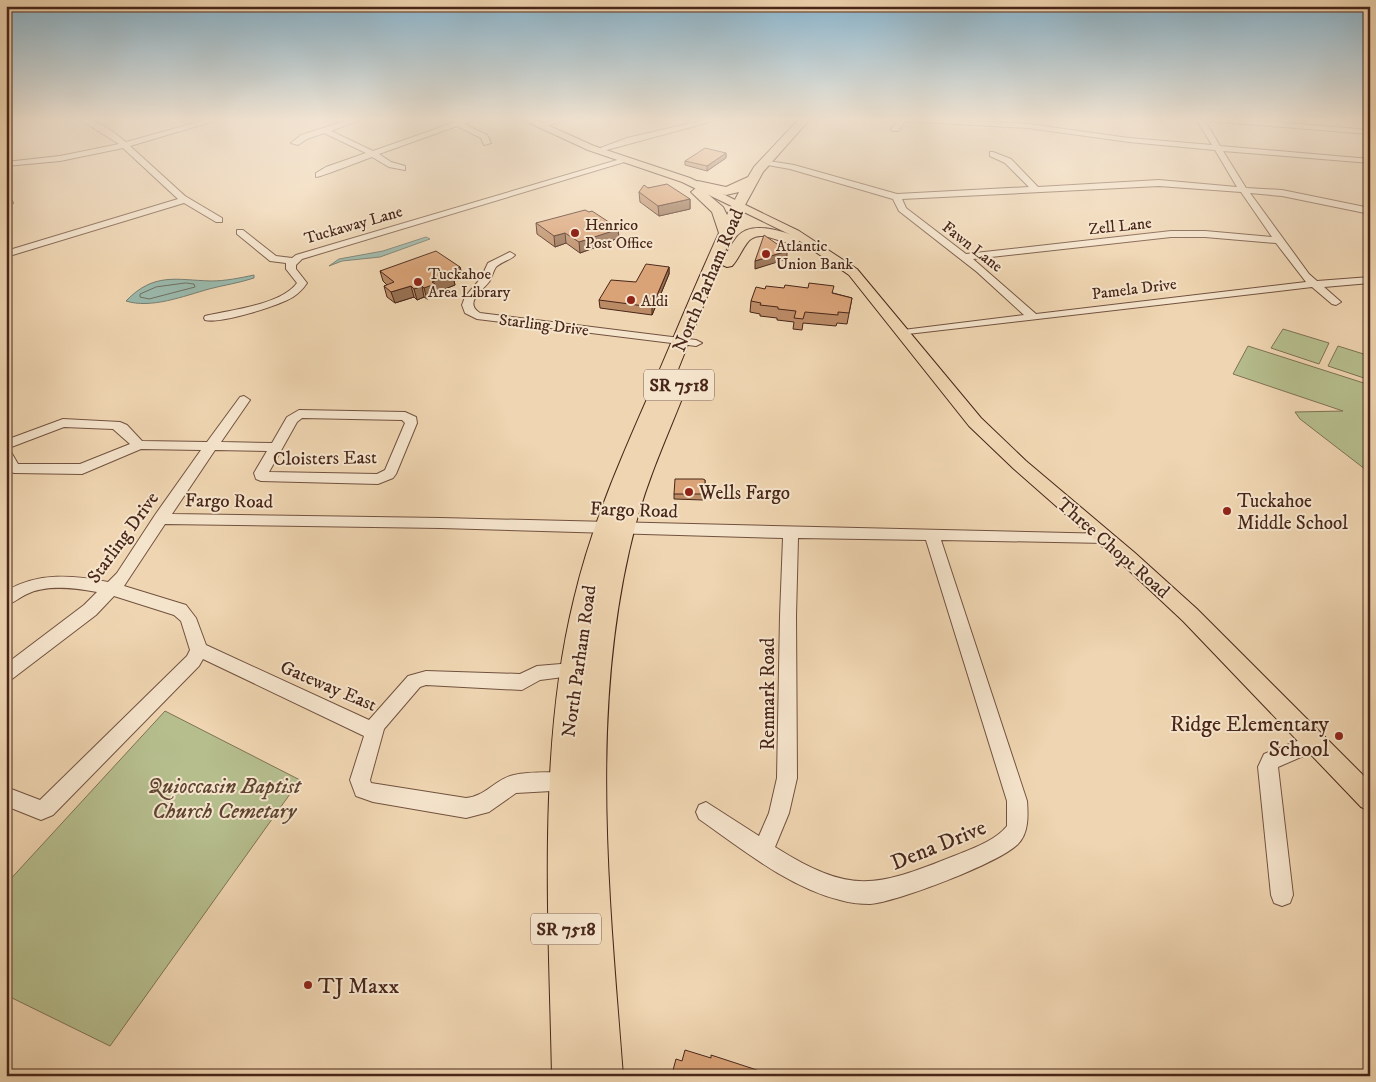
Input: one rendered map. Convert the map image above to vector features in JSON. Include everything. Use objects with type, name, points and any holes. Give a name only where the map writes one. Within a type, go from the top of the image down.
[{"type":"highway","name":"North Parham Road","points":[[688,342],[727,263],[752,180],[763,169]]},
{"type":"highway","name":"North Parham Road","points":[[604,1076],[577,781],[573,670],[585,599],[688,342],[726,233],[760,187],[767,169]]},
{"type":"highway","points":[[698,189],[733,191],[740,189],[752,180]]},
{"type":"highway","points":[[698,189],[718,210],[726,233]]},
{"type":"highway","points":[[727,263],[737,253],[742,239],[748,235],[766,233],[793,240]]},
{"type":"highway","name":"North Parham Road","points":[[571,1076],[564,848],[593,712],[600,644],[608,594],[614,528]]},
{"type":"main road","name":"Three Chopt Road","points":[[653,169],[742,211],[793,240],[866,289]]},
{"type":"main road","name":"Three Chopt Road","points":[[742,211],[795,233],[826,252],[853,272],[975,422],[997,444],[1106,538],[1190,615],[1370,799]]},
{"type":"street","points":[[151,169],[185,200],[220,220]]},
{"type":"street","points":[[319,175],[328,169]]},
{"type":"street","name":"Tuckaway Lane","points":[[245,310],[297,291],[302,283],[291,269],[292,261],[303,255],[595,169]]},
{"type":"street","points":[[797,169],[897,197],[1144,182],[1297,195],[1370,211]]},
{"type":"street","points":[[1016,169],[1035,189]]},
{"type":"street","points":[[1230,169],[1305,276],[1336,302]]},
{"type":"street","name":"Fawn Lane","points":[[897,197],[902,209],[965,257],[1033,317]]},
{"type":"street","points":[[6,254],[185,200]]},
{"type":"street","points":[[240,232],[273,259],[292,261]]},
{"type":"street","name":"Zell Lane","points":[[965,257],[1171,234],[1205,234],[1279,240]]},
{"type":"street","name":"Starling Drive","points":[[510,255],[492,265],[486,279],[466,306],[468,311],[477,316],[688,342]]},
{"type":"street","name":"Pamela Drive","points":[[903,333],[1314,284],[1370,280]]},
{"type":"street","name":"Starling Drive","points":[[6,674],[90,610],[123,577],[160,519],[244,400]]},
{"type":"street","name":"Cloisters East","points":[[300,414],[406,416],[411,420],[391,470],[388,475],[378,480],[263,477],[261,473],[275,447],[292,420],[300,414]]},
{"type":"street","points":[[6,445],[63,423],[115,425],[122,428],[139,445],[78,470],[14,468],[6,454]]},
{"type":"street","name":"Cloisters East","points":[[139,445],[275,447]]},
{"type":"street","name":"Fargo Road","points":[[160,519],[1106,538]]},
{"type":"street","name":"Renmark Road","points":[[763,851],[779,813],[787,778],[788,616],[791,533]]},
{"type":"street","name":"Dena Drive","points":[[706,812],[763,851],[812,878],[838,889],[871,892],[892,889],[941,871],[1004,844],[1012,836],[1017,827],[1019,815],[1017,801],[932,535]]},
{"type":"street","points":[[6,599],[22,588],[41,583],[113,588],[180,610],[188,618],[199,650],[193,660],[46,808],[41,810],[6,796]]},
{"type":"street","name":"Gateway East","points":[[199,650],[373,731],[379,720],[414,681],[426,678],[522,682],[537,673],[573,670]]},
{"type":"street","points":[[373,731],[360,780],[363,789],[373,793],[466,808],[479,807],[486,804],[507,786],[514,784],[577,781]]},
{"type":"street","points":[[1282,895],[1268,767],[1271,760],[1316,742]]},
{"type":"green space","points":[[1283,329],[1329,343],[1319,364],[1271,348]]},
{"type":"green space","points":[[1248,346],[1370,385],[1370,473],[1300,419],[1295,412],[1343,411],[1233,374]]},
{"type":"green space","points":[[1338,346],[1370,356],[1370,380],[1328,366]]},
{"type":"green space","name":"Quioccasin Baptist Church Cemetary","points":[[165,711],[300,780],[110,1046],[6,995],[6,884]]},
{"type":"water","points":[[426,237],[430,239],[380,257],[342,261],[329,266],[339,259],[383,251]]},
{"type":"water","points":[[254,275],[254,278],[248,280],[168,301],[136,303],[126,301],[136,292],[156,282],[176,279],[216,281]]},
{"type":"building","points":[[667,184],[690,199],[658,206],[639,192],[644,185],[648,188]]},
{"type":"building","points":[[585,210],[592,211],[618,228],[579,242],[565,233],[554,236],[536,223]]},
{"type":"building","points":[[764,235],[787,251],[755,261]]},
{"type":"building","points":[[436,251],[460,267],[449,272],[452,274],[432,282],[435,284],[424,288],[422,286],[414,289],[411,286],[391,292],[384,286],[394,282],[380,271]]},
{"type":"building","points":[[646,264],[669,267],[652,307],[599,300],[611,280],[636,282]]},
{"type":"building","points":[[809,283],[834,286],[832,293],[852,298],[849,313],[838,312],[838,315],[805,312],[803,319],[794,318],[796,311],[760,305],[761,303],[751,301],[756,287],[765,289],[766,286],[784,288],[785,285],[808,288]]},
{"type":"building","name":"Wells Fargo","points":[[675,479],[705,480],[703,494],[674,494]]},
{"type":"building","points":[[685,1050],[711,1058],[711,1055],[757,1070],[757,1076],[676,1076],[672,1074],[676,1059],[682,1061]]},
{"type":"place","name":"Henrico Post Office","points":[[575,233]]},
{"type":"place","name":"Atlantic Union Bank","points":[[766,254]]},
{"type":"place","name":"Tuckahoe Area Library","points":[[418,282]]},
{"type":"place","name":"Aldi","points":[[631,300]]},
{"type":"place","name":"Wells Fargo","points":[[689,492]]},
{"type":"place","name":"Tuckahoe Middle School","points":[[1227,511]]},
{"type":"place","name":"Ridge Elementary School","points":[[1339,736]]},
{"type":"place","name":"TJ Maxx","points":[[308,985]]}]
